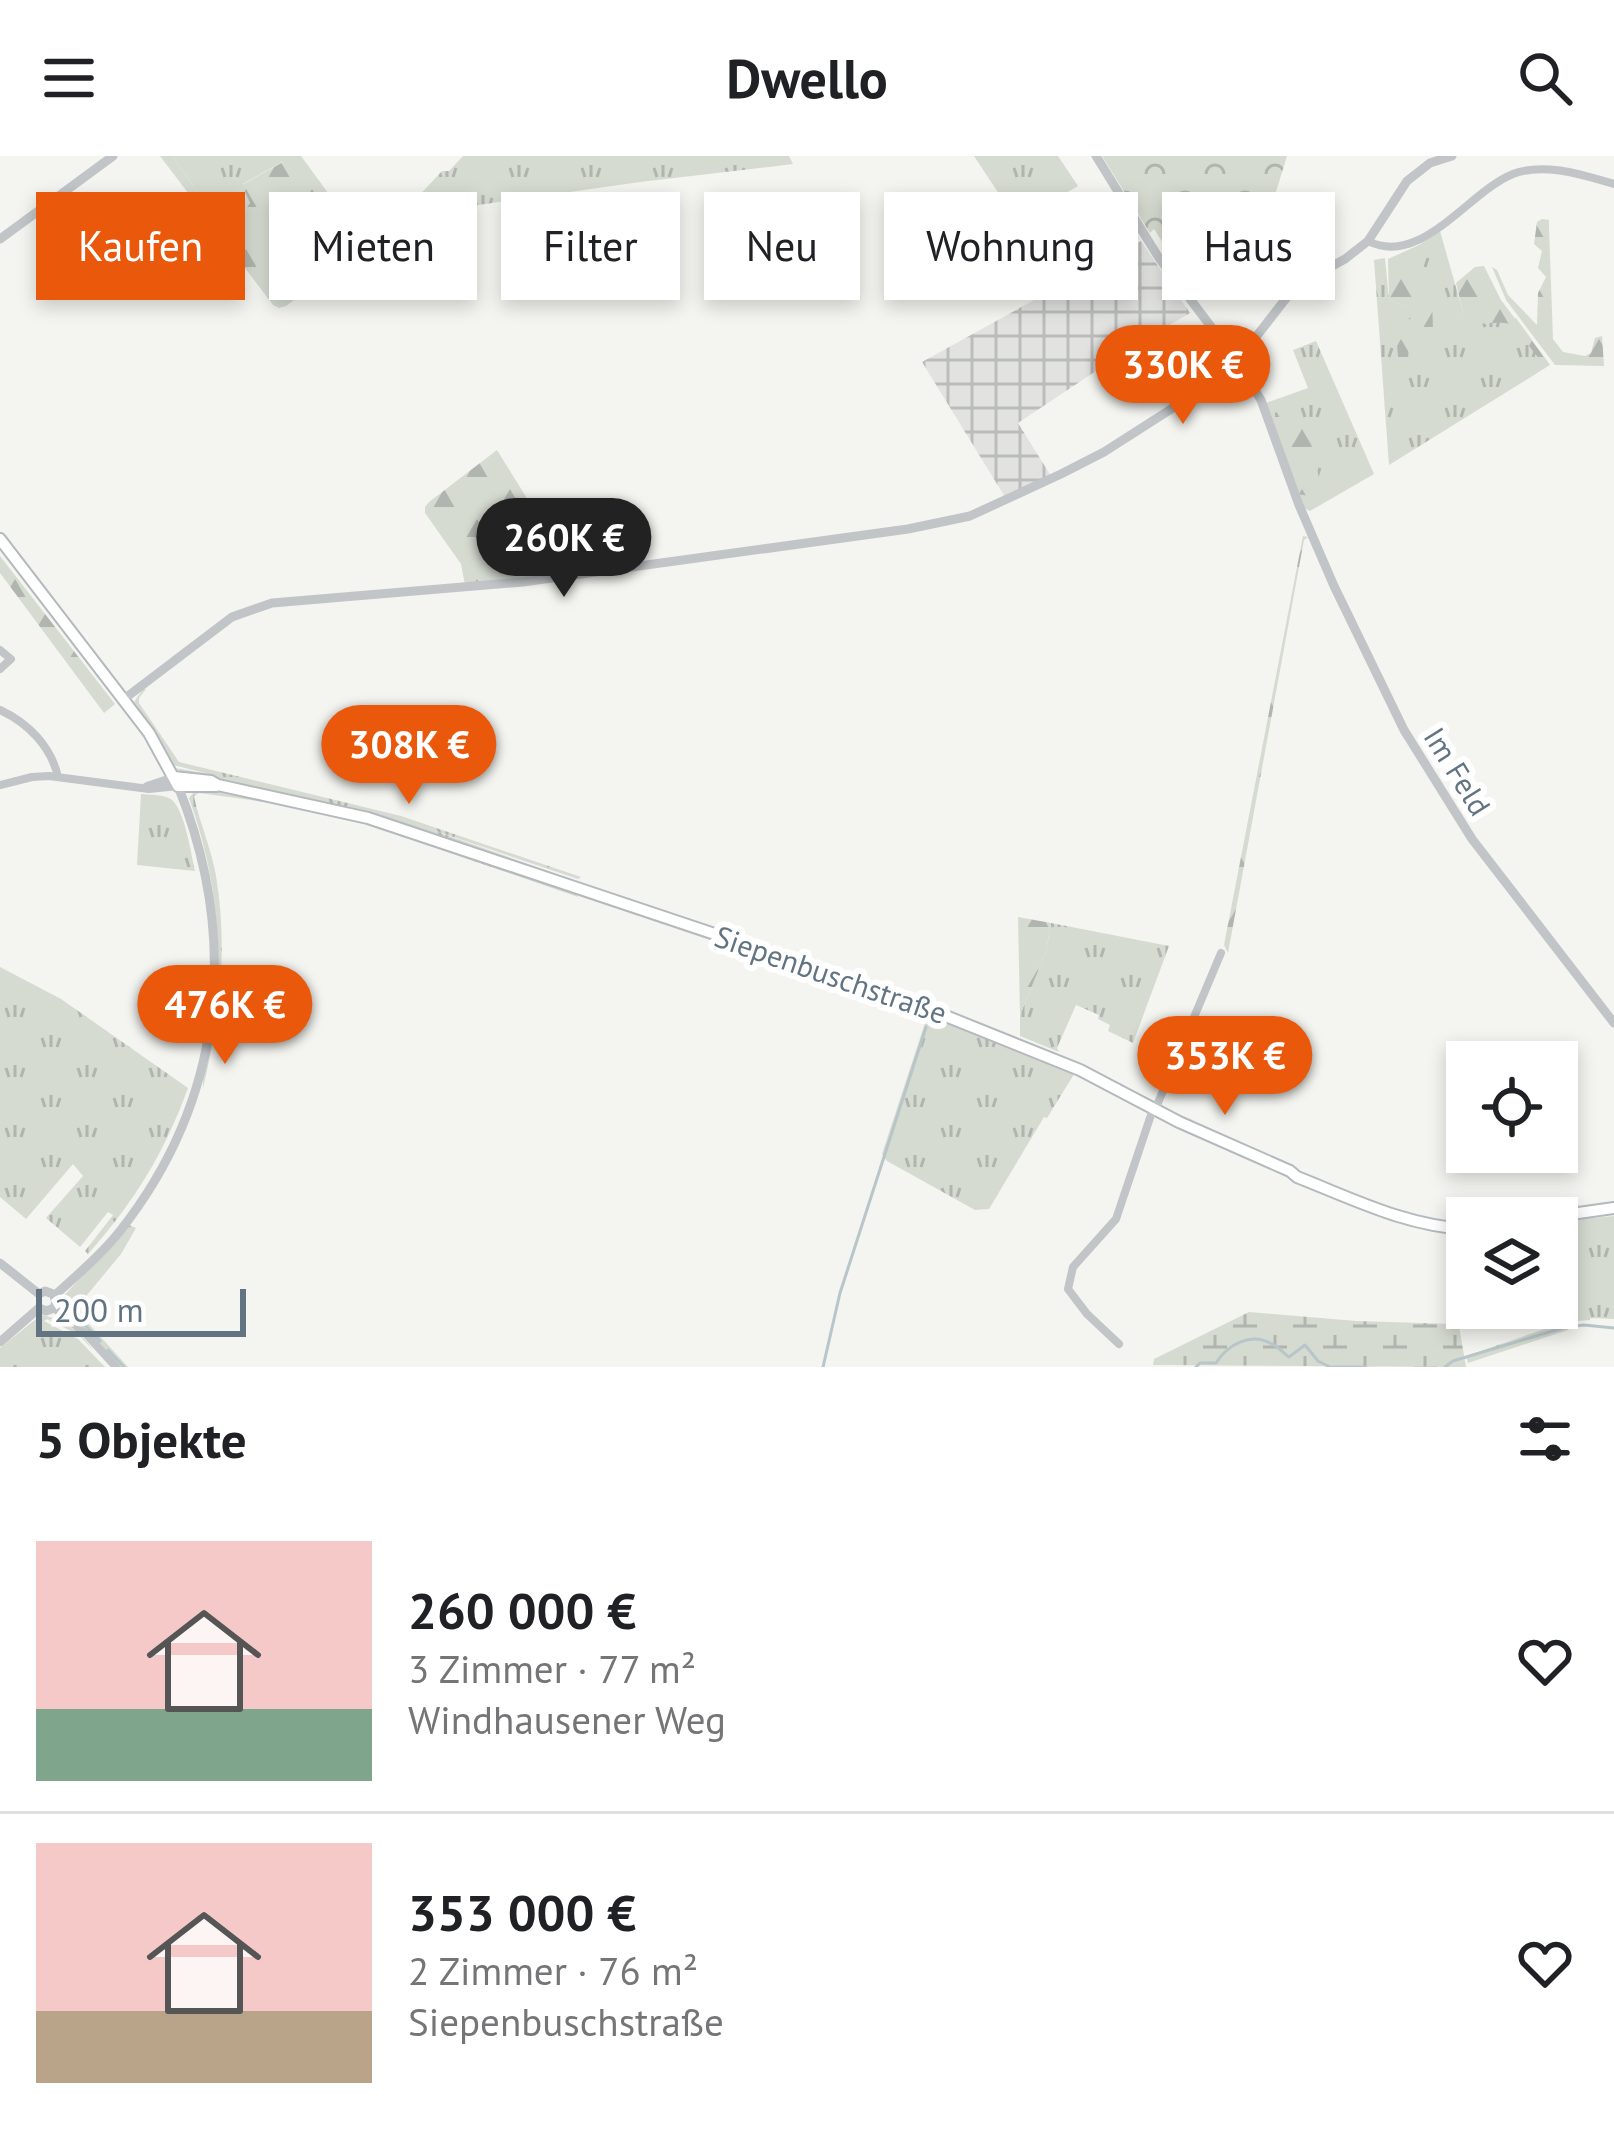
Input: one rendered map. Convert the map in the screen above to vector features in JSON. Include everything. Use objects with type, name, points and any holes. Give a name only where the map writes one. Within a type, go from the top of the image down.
[{"type":"main road","points":[[0,539],[124,699],[176,782]]},
{"type":"main road","name":"Siepenbuschstraße","points":[[176,782],[211,781],[385,823],[877,988],[1080,1070],[1298,1177],[1395,1217],[1446,1226]]},
{"type":"main road","points":[[1578,1213],[1614,1208]]},
{"type":"street","points":[[0,239],[113,156]]},
{"type":"street","name":"Im Feld","points":[[1096,156],[1159,258],[1261,400],[1305,518],[1364,651],[1424,762],[1472,838],[1614,1023]]},
{"type":"street","points":[[124,699],[232,617],[272,603],[598,573],[970,516],[1104,452],[1215,381],[1237,361],[1291,292],[1368,241],[1407,181],[1430,163],[1452,156]]},
{"type":"street","points":[[1368,241],[1392,248],[1412,242],[1517,172],[1560,171],[1614,184]]},
{"type":"street","points":[[0,650],[10,659],[0,670]]},
{"type":"street","points":[[0,710],[30,728],[52,758],[58,777]]},
{"type":"street","points":[[0,784],[32,777],[146,787],[176,782],[198,840],[213,908],[214,985],[204,1058],[181,1130],[144,1198],[48,1311],[39,1308]]},
{"type":"street","points":[[1120,1344],[1068,1289],[1073,1268],[1119,1213],[1154,1109],[1221,953]]},
{"type":"street","points":[[0,1262],[39,1294]]},
{"type":"street","points":[[39,1308],[36,1300],[47,1291],[116,1367]]},
{"type":"street","points":[[0,1342],[39,1308]]},
{"type":"shaded area","points":[[1138,243],[1162,272],[1162,300],[1181,300],[1190,313],[1018,423],[1051,476],[1005,497],[922,362],[1034,300],[1138,300]]},
{"type":"green space","points":[[160,156],[172,156],[197,192],[187,192]]},
{"type":"green space","points":[[172,156],[281,156],[284,161],[243,184],[250,203],[245,210],[245,192],[197,192]]},
{"type":"green space","points":[[281,156],[301,156],[327,192],[269,192],[269,300],[245,268],[245,210],[250,203],[242,185],[283,162]]},
{"type":"green space","points":[[463,156],[789,156],[793,164],[569,192],[501,192],[501,202],[477,205],[477,192],[422,192],[442,171],[449,171]]},
{"type":"green space","points":[[974,156],[1058,156],[1078,186],[1068,192],[998,192]]},
{"type":"green space","points":[[1102,156],[1287,156],[1276,192],[1162,192],[1162,241],[1138,214],[1138,192],[1124,192]]},
{"type":"green space","points":[[1549,220],[1553,339],[1563,352],[1585,356],[1591,353],[1595,338],[1602,336],[1604,366],[1555,365],[1506,300],[1492,267],[1508,295],[1537,325],[1538,293],[1546,277],[1538,268],[1542,251],[1534,244],[1537,222]]},
{"type":"green space","points":[[1440,231],[1465,319],[1516,318],[1550,365],[1389,465],[1374,260],[1385,258],[1389,300],[1404,305],[1416,247]]},
{"type":"green space","points":[[1419,245],[1432,297],[1433,332],[1415,330],[1409,335],[1408,364],[1417,368],[1414,373],[1400,366],[1397,349],[1401,329],[1418,312],[1405,312],[1404,305],[1389,300],[1388,259]]},
{"type":"green space","points":[[1484,266],[1501,300],[1550,365],[1515,327],[1465,321],[1456,283],[1475,267]]},
{"type":"green space","points":[[269,300],[294,300],[279,308]]},
{"type":"green space","points":[[1316,341],[1374,474],[1310,511],[1304,508],[1266,403],[1308,388],[1293,350]]},
{"type":"green space","points":[[1287,405],[1292,407],[1294,420],[1306,421],[1322,491],[1319,498],[1298,494],[1272,420]]},
{"type":"green space","points":[[497,450],[564,558],[566,573],[465,585],[461,564],[425,507]]},
{"type":"green space","points":[[1303,536],[1308,537],[1228,953],[1224,945]]},
{"type":"green space","points":[[0,556],[115,704],[104,713],[0,573]]},
{"type":"green space","points":[[143,689],[139,703],[179,762],[401,816],[581,877],[418,825],[576,881],[181,772],[175,768],[209,774],[173,765],[134,702]]},
{"type":"green space","points":[[195,791],[303,807],[394,831],[573,890],[578,897],[372,826],[279,804],[199,793],[194,796],[220,903],[222,957],[218,1010],[203,1088],[216,1009],[218,945],[209,871],[189,798]]},
{"type":"green space","points":[[141,794],[165,797],[177,806],[195,871],[137,865]]},
{"type":"green space","points":[[1018,917],[1051,923],[1046,952],[1020,1015]]},
{"type":"green space","points":[[1051,923],[1169,946],[1133,1043],[1108,1031],[1110,1025],[1098,1019],[1099,1015],[1076,1005],[1059,1052],[1020,1036],[1020,1015],[1046,952]]},
{"type":"green space","points":[[0,967],[61,999],[188,1088],[146,1176],[88,1254],[85,1251],[113,1215],[108,1212],[80,1247],[46,1218],[83,1176],[73,1164],[26,1219],[0,1197]]},
{"type":"green space","points":[[938,1017],[1076,1071],[989,1209],[975,1210],[882,1154],[925,1023]]},
{"type":"green space","points":[[1614,1216],[1614,1319],[1578,1321],[1578,1217]]},
{"type":"green space","points":[[129,1225],[136,1228],[87,1295],[83,1308],[87,1322],[128,1367],[120,1367],[64,1313],[61,1299]]},
{"type":"green space","points":[[1249,1312],[1446,1324],[1446,1329],[1460,1329],[1466,1367],[1153,1365],[1154,1359]]},
{"type":"green space","points":[[41,1315],[77,1332],[93,1350],[79,1335],[44,1321],[78,1339],[105,1367],[0,1367],[0,1348]]},
{"type":"green space","points":[[1545,1329],[1568,1329],[1468,1363],[1466,1356]]},
{"type":"waterway","points":[[823,1367],[840,1293],[926,1027]]},
{"type":"waterway","points":[[66,1305],[100,1341]]},
{"type":"waterway","points":[[1445,1367],[1566,1327],[1614,1328]]},
{"type":"waterway","points":[[1196,1367],[1216,1363],[1233,1345],[1256,1339],[1289,1357],[1305,1345],[1330,1367]]},
{"type":"waterway","points":[[108,1350],[124,1367]]},
{"type":"waterway","points":[[1332,1367],[1366,1367]]}]
